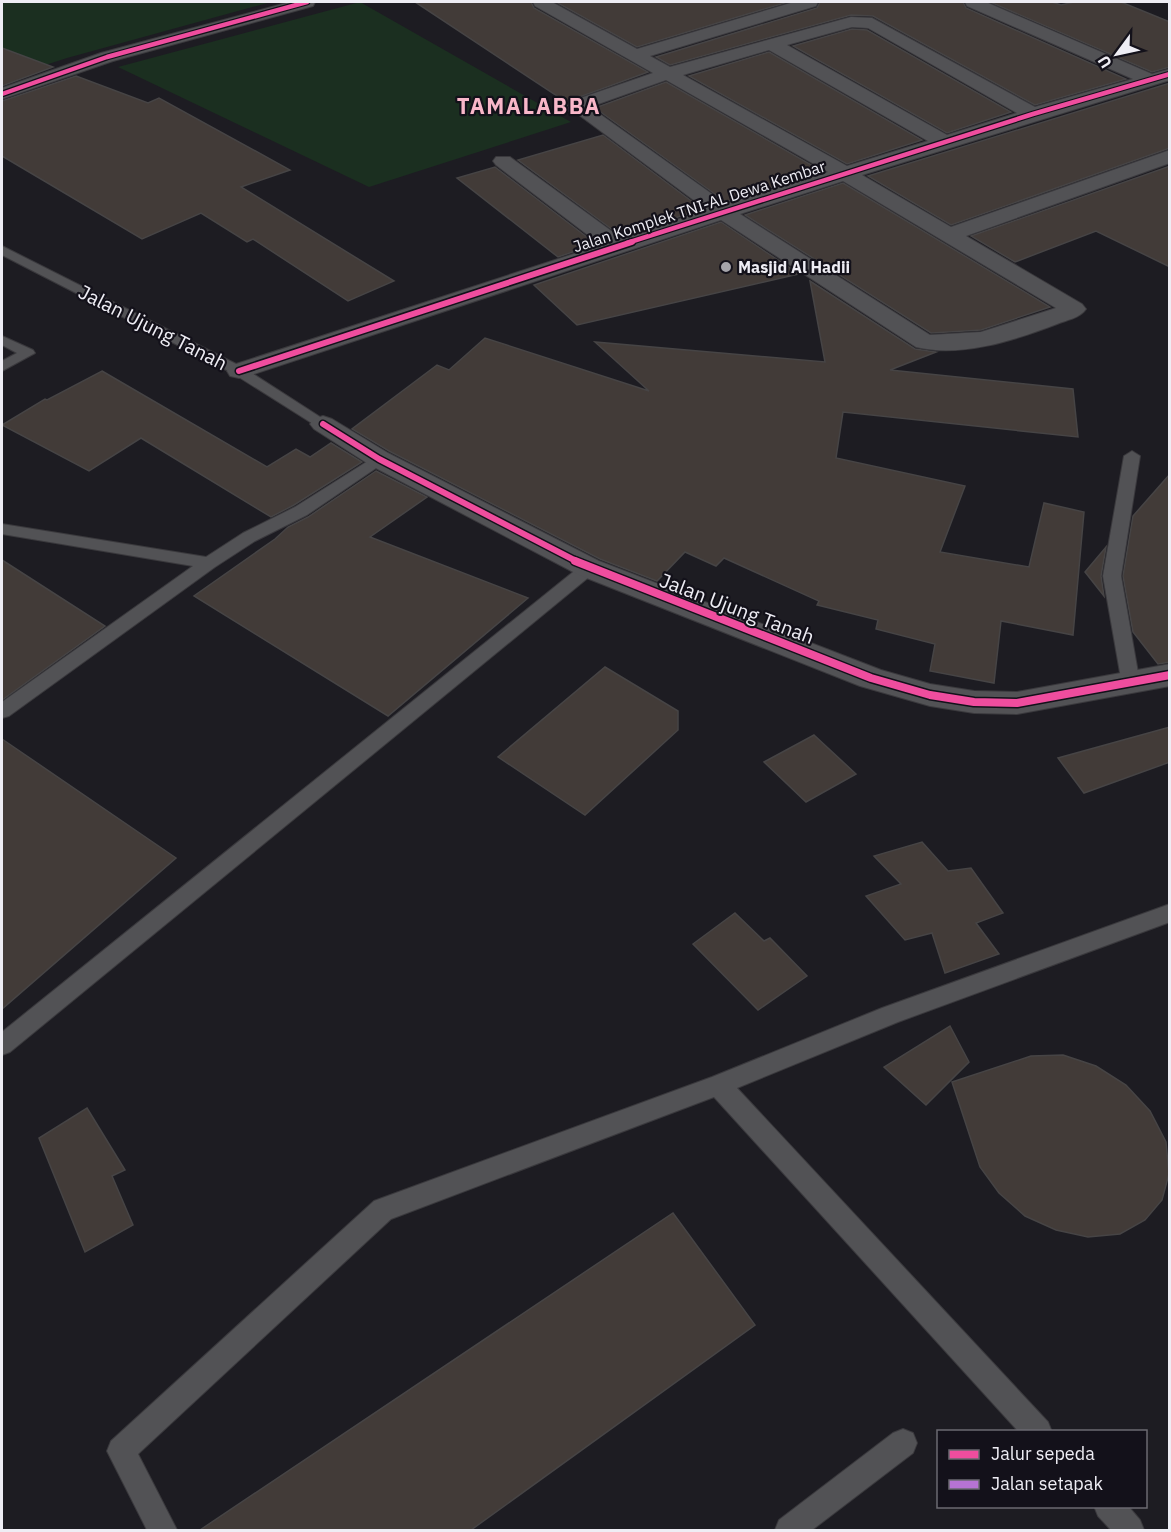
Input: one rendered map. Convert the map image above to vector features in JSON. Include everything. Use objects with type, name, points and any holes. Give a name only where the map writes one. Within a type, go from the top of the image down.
[{"type":"street","points":[[2,94],[107,57],[307,2]]},
{"type":"street","points":[[753,2],[774,12]]},
{"type":"street","points":[[635,55],[810,2]]},
{"type":"street","name":"Jalan Komplek TNI-AL Dewa Kembar","points":[[973,2],[1160,77]]},
{"type":"street","name":"Jalan Komplek TNI-AL Dewa Kembar","points":[[551,3],[635,55],[669,73],[844,173],[1074,309],[998,336],[941,344],[924,342],[723,212],[576,106],[669,73],[851,22],[872,23],[1033,114]]},
{"type":"street","points":[[771,44],[945,142]]},
{"type":"street","name":"Jalan Komplek TNI-AL Dewa Kembar","points":[[239,371],[844,173],[1160,77]]},
{"type":"street","points":[[949,235],[1170,156]]},
{"type":"street","name":"Jalan Komplek TNI-AL Dewa Kembar","points":[[503,161],[617,246]]},
{"type":"street","name":"Jalan Ujung Tanah","points":[[323,424],[379,459],[589,568],[871,678],[930,694],[974,702],[1017,703],[1131,684],[1170,675]]},
{"type":"lane","name":"Jalan Ujung Tanah","points":[[2,250],[239,371],[323,424]]},
{"type":"lane","points":[[2,340],[28,353],[2,367]]},
{"type":"lane","points":[[1131,684],[1112,576],[1132,456]]},
{"type":"lane","points":[[2,711],[209,563],[249,537],[301,511],[379,459]]},
{"type":"lane","points":[[2,529],[209,563]]},
{"type":"lane","points":[[2,1045],[589,568]]},
{"type":"lane","points":[[162,1530],[121,1451],[383,1210],[718,1085],[890,1015],[1170,913]]},
{"type":"lane","points":[[718,1085],[1037,1430]]},
{"type":"lane","points":[[789,1530],[903,1443]]},
{"type":"lane","points":[[1110,1508],[1130,1530]]},
{"type":"green space","points":[[2,2],[271,2],[67,58],[2,79]]},
{"type":"green space","points":[[360,2],[571,122],[369,187],[118,67]]},
{"type":"building","points":[[415,2],[531,2],[534,8],[648,72],[566,102]]},
{"type":"building","points":[[556,2],[788,2],[637,47]]},
{"type":"building","points":[[820,2],[963,2],[966,8],[1126,79],[1035,105],[873,16],[851,15],[670,65],[656,57],[817,8]]},
{"type":"building","points":[[990,2],[1052,2],[1061,5],[1074,2],[1121,2],[1170,22],[1170,67],[1152,72]]},
{"type":"building","points":[[852,29],[867,30],[1011,112],[947,133],[793,46]]},
{"type":"building","points":[[2,48],[53,67],[2,86]]},
{"type":"building","points":[[769,52],[922,140],[847,164],[689,76]]},
{"type":"building","points":[[76,76],[148,103],[159,98],[290,170],[241,187],[394,281],[348,301],[253,239],[247,242],[201,213],[142,239],[2,156],[2,101]]},
{"type":"building","points":[[666,82],[822,171],[726,202],[595,108]]},
{"type":"building","points":[[1170,83],[1170,148],[951,225],[868,176]]},
{"type":"building","points":[[603,135],[702,209],[621,236],[518,160]]},
{"type":"building","points":[[1170,166],[1170,267],[1096,231],[1015,262],[971,236]]},
{"type":"building","points":[[495,167],[596,244],[558,257],[457,178]]},
{"type":"building","points":[[843,183],[1050,307],[981,330],[931,333],[745,215]]},
{"type":"building","points":[[721,222],[799,274],[577,325],[534,285]]},
{"type":"building","points":[[810,281],[915,349],[936,352],[890,370],[1073,389],[1078,437],[843,412],[836,458],[965,486],[940,552],[1029,567],[1044,503],[1084,512],[1073,635],[1001,621],[994,683],[930,671],[935,644],[876,629],[878,620],[817,605],[819,601],[724,558],[716,566],[685,552],[657,581],[600,559],[389,451],[352,429],[437,365],[449,370],[485,338],[649,391],[595,342],[825,362]]},
{"type":"building","points":[[102,371],[267,467],[296,449],[310,457],[331,443],[362,462],[271,517],[141,438],[89,471],[2,425],[45,399]]},
{"type":"building","points":[[376,471],[427,497],[370,537],[528,598],[388,716],[194,596],[275,539],[288,527],[308,517]]},
{"type":"building","points":[[1170,474],[1170,662],[1158,664],[1133,632],[1123,576],[1133,516]]},
{"type":"building","points":[[1106,547],[1101,576],[1104,596],[1085,572]]},
{"type":"building","points":[[2,560],[105,626],[2,700]]},
{"type":"building","points":[[605,667],[678,711],[678,730],[585,815],[498,757]]},
{"type":"building","points":[[1170,727],[1170,762],[1084,793],[1058,758]]},
{"type":"building","points":[[814,735],[856,774],[806,802],[764,762]]},
{"type":"building","points":[[2,739],[176,858],[2,1009]]},
{"type":"building","points":[[922,842],[948,871],[971,868],[1003,913],[976,923],[999,954],[945,973],[932,933],[905,940],[866,896],[901,884],[874,856]]},
{"type":"building","points":[[735,913],[764,941],[770,938],[807,976],[758,1010],[693,944]]},
{"type":"building","points":[[950,1026],[969,1062],[926,1105],[884,1067]]},
{"type":"building","points":[[1063,1055],[1096,1066],[1126,1085],[1150,1111],[1166,1142],[1169,1174],[1162,1200],[1145,1220],[1120,1234],[1088,1237],[1056,1230],[1025,1216],[999,1193],[980,1167],[952,1082],[1031,1056]]},
{"type":"building","points":[[87,1108],[125,1170],[112,1176],[133,1225],[85,1252],[39,1138]]},
{"type":"building","points":[[673,1213],[755,1325],[471,1530],[200,1530]]},
{"type":"marked path","points":[[567,110],[576,106]]},
{"type":"cycle path","points":[[2,94],[107,57],[307,2]]},
{"type":"cycle path","points":[[239,371],[723,212],[1033,114],[1170,74]]},
{"type":"cycle path","points":[[323,424],[379,459],[589,568],[871,678],[930,695],[974,702],[1017,703],[1170,675]]},
{"type":"place","name":"Masjid Al Hadii","points":[[726,267]]},
{"type":"district","name":"TAMALABBA","points":[[529,105]]}]
